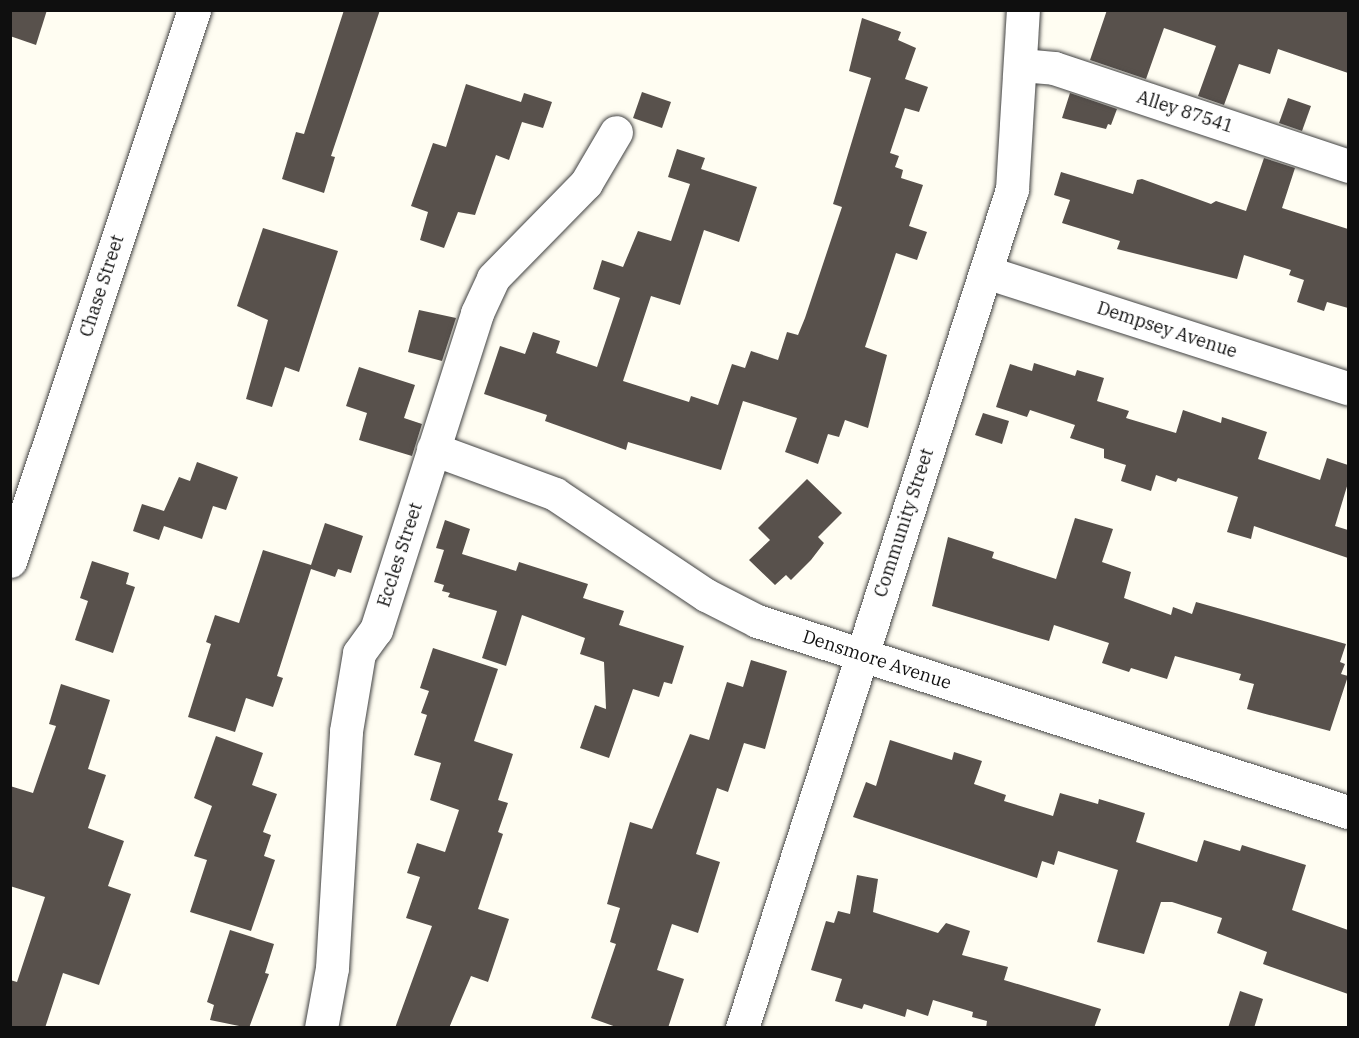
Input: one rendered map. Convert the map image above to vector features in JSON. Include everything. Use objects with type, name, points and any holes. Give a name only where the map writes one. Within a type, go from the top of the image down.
[{"type":"street","name":"Chase Street","points":[[10,561],[194,10]]},
{"type":"street","name":"Community Street","points":[[742,1028],[986,272],[1013,180],[1023,10]]},
{"type":"street","name":"Alley 87541","points":[[1021,65],[1054,68],[1348,166]]},
{"type":"street","name":"Eccles Street","points":[[321,1028],[332,968],[351,691],[359,653],[376,630],[477,313],[493,278],[586,183],[616,132]]},
{"type":"street","name":"Dempsey Avenue","points":[[986,272],[1348,388]]},
{"type":"street","name":"Densmore Avenue","points":[[433,449],[555,494],[728,608],[861,655],[1348,812]]},
{"type":"building","points":[[10,10],[47,10],[36,45],[10,36]]},
{"type":"building","points":[[344,10],[380,10],[331,156],[335,157],[324,193],[282,179],[296,132],[304,134]]},
{"type":"building","points":[[1107,10],[1348,10],[1348,73],[1278,49],[1270,74],[1239,64],[1224,105],[1198,96],[1216,46],[1164,28],[1146,79],[1090,60]]},
{"type":"building","points":[[862,18],[901,32],[898,40],[916,48],[905,79],[928,87],[919,112],[905,108],[890,153],[899,156],[895,167],[903,170],[901,178],[923,185],[909,226],[927,232],[917,260],[896,253],[865,347],[887,355],[868,428],[845,420],[839,437],[828,434],[818,464],[785,452],[797,418],[743,401],[721,470],[628,442],[626,450],[545,421],[547,415],[484,394],[500,346],[525,354],[533,332],[560,341],[556,353],[597,367],[620,298],[593,289],[602,260],[623,267],[638,231],[671,241],[690,184],[668,177],[677,149],[705,158],[701,169],[757,187],[739,242],[704,230],[680,305],[651,296],[623,381],[689,402],[691,396],[718,405],[732,364],[745,368],[751,351],[778,360],[787,332],[798,335],[842,207],[833,204],[871,78],[849,71]]},
{"type":"building","points":[[466,84],[521,102],[524,93],[552,102],[543,128],[522,122],[509,160],[496,155],[475,215],[458,212],[444,248],[420,240],[428,212],[411,206],[433,143],[446,147]]},
{"type":"building","points":[[642,92],[671,102],[662,128],[633,118]]},
{"type":"building","points":[[1070,93],[1117,109],[1111,125],[1108,124],[1106,129],[1062,118]]},
{"type":"building","points":[[1288,98],[1311,106],[1302,131],[1279,123]]},
{"type":"building","points":[[1264,158],[1295,168],[1282,208],[1348,229],[1348,308],[1327,302],[1324,311],[1297,302],[1304,280],[1289,275],[1291,270],[1244,255],[1237,279],[1117,249],[1120,241],[1062,223],[1070,200],[1054,195],[1061,172],[1133,194],[1137,180],[1142,179],[1211,204],[1216,201],[1246,211]]},
{"type":"building","points":[[263,228],[338,251],[299,372],[285,367],[272,407],[246,399],[268,320],[237,306]]},
{"type":"building","points":[[419,310],[456,318],[442,361],[408,352]]},
{"type":"building","points":[[1034,363],[1075,376],[1077,370],[1104,378],[1097,401],[1129,411],[1126,418],[1176,433],[1183,410],[1221,423],[1222,417],[1267,432],[1258,459],[1320,480],[1327,458],[1348,465],[1348,483],[1335,526],[1348,530],[1348,558],[1254,526],[1251,539],[1227,532],[1238,497],[1178,478],[1176,482],[1156,475],[1151,491],[1121,481],[1126,465],[1104,458],[1104,449],[1070,438],[1075,425],[1030,410],[1027,417],[996,407],[1010,364],[1032,371]]},
{"type":"building","points":[[359,367],[415,385],[404,418],[422,424],[412,456],[359,440],[367,413],[346,406]]},
{"type":"building","points":[[983,413],[1009,421],[1002,444],[975,435]]},
{"type":"building","points":[[197,462],[238,477],[226,510],[213,506],[202,539],[164,526],[159,540],[133,531],[142,504],[164,511],[179,477],[190,481]]},
{"type":"building","points":[[807,479],[842,513],[818,537],[824,543],[811,560],[791,580],[786,575],[775,585],[749,560],[770,540],[758,528]]},
{"type":"building","points":[[1075,518],[1113,529],[1102,562],[1131,572],[1124,598],[1171,615],[1173,607],[1192,614],[1196,602],[1346,644],[1340,662],[1345,664],[1341,674],[1348,676],[1330,731],[1247,709],[1254,684],[1239,680],[1241,674],[1175,656],[1167,679],[1131,668],[1129,672],[1102,663],[1109,643],[1054,625],[1049,641],[932,606],[948,537],[994,552],[992,558],[1056,579]]},
{"type":"building","points":[[445,520],[470,529],[462,554],[516,571],[519,562],[588,584],[583,598],[624,611],[619,625],[684,646],[672,684],[664,682],[659,697],[633,689],[609,758],[580,748],[595,705],[606,709],[604,662],[580,654],[585,638],[522,615],[506,666],[482,658],[497,611],[448,597],[450,593],[442,591],[444,585],[434,582],[444,550],[436,548]]},
{"type":"building","points":[[325,523],[363,536],[351,573],[338,569],[335,577],[311,569],[277,676],[283,678],[273,707],[246,698],[235,732],[188,717],[211,644],[206,642],[215,615],[239,623],[263,550],[311,565]]},
{"type":"building","points":[[92,561],[129,573],[126,584],[135,587],[113,653],[75,640],[88,601],[80,598]]},
{"type":"building","points":[[433,648],[498,669],[474,741],[513,754],[498,800],[508,803],[498,832],[503,834],[478,909],[509,919],[488,982],[471,976],[449,1028],[395,1028],[432,926],[406,918],[420,877],[407,873],[417,843],[445,852],[459,810],[430,800],[441,763],[414,755],[427,715],[421,713],[429,691],[420,688]]},
{"type":"building","points":[[751,660],[787,671],[765,749],[744,743],[728,792],[717,788],[696,854],[720,862],[698,933],[672,924],[657,970],[684,979],[668,1028],[619,1028],[591,1018],[616,944],[610,942],[620,908],[607,904],[630,822],[652,829],[690,734],[709,740],[727,682],[743,687]]},
{"type":"building","points":[[61,684],[110,700],[88,769],[106,775],[88,828],[124,841],[108,886],[131,894],[99,985],[63,973],[45,1028],[10,1028],[10,980],[17,982],[45,897],[10,886],[10,786],[33,793],[56,726],[49,724]]},
{"type":"building","points":[[216,736],[263,753],[252,785],[277,794],[263,832],[271,835],[264,856],[275,860],[251,931],[190,912],[207,860],[194,856],[212,806],[194,798]]},
{"type":"building","points":[[890,740],[952,760],[954,752],[982,761],[974,784],[1006,795],[1004,801],[1053,816],[1060,793],[1098,804],[1099,799],[1145,813],[1136,842],[1197,862],[1204,840],[1240,851],[1242,845],[1306,865],[1292,910],[1348,930],[1348,994],[1263,964],[1267,952],[1217,933],[1222,918],[1172,902],[1161,902],[1144,954],[1097,942],[1118,870],[1058,851],[1054,865],[1042,861],[1037,878],[853,817],[866,782],[876,786]]},
{"type":"building","points":[[857,875],[878,879],[873,912],[938,933],[946,923],[970,931],[962,955],[1008,967],[1004,980],[1101,1009],[1094,1028],[986,1028],[987,1021],[972,1017],[973,1012],[933,1000],[928,1016],[907,1009],[905,1017],[864,1004],[862,1009],[835,1001],[842,979],[811,970],[826,921],[834,923],[838,911],[850,914]]},
{"type":"building","points":[[230,930],[274,944],[265,973],[269,974],[249,1028],[210,1020],[214,1005],[207,1002]]},
{"type":"building","points":[[1240,991],[1263,999],[1254,1028],[1228,1028]]}]
